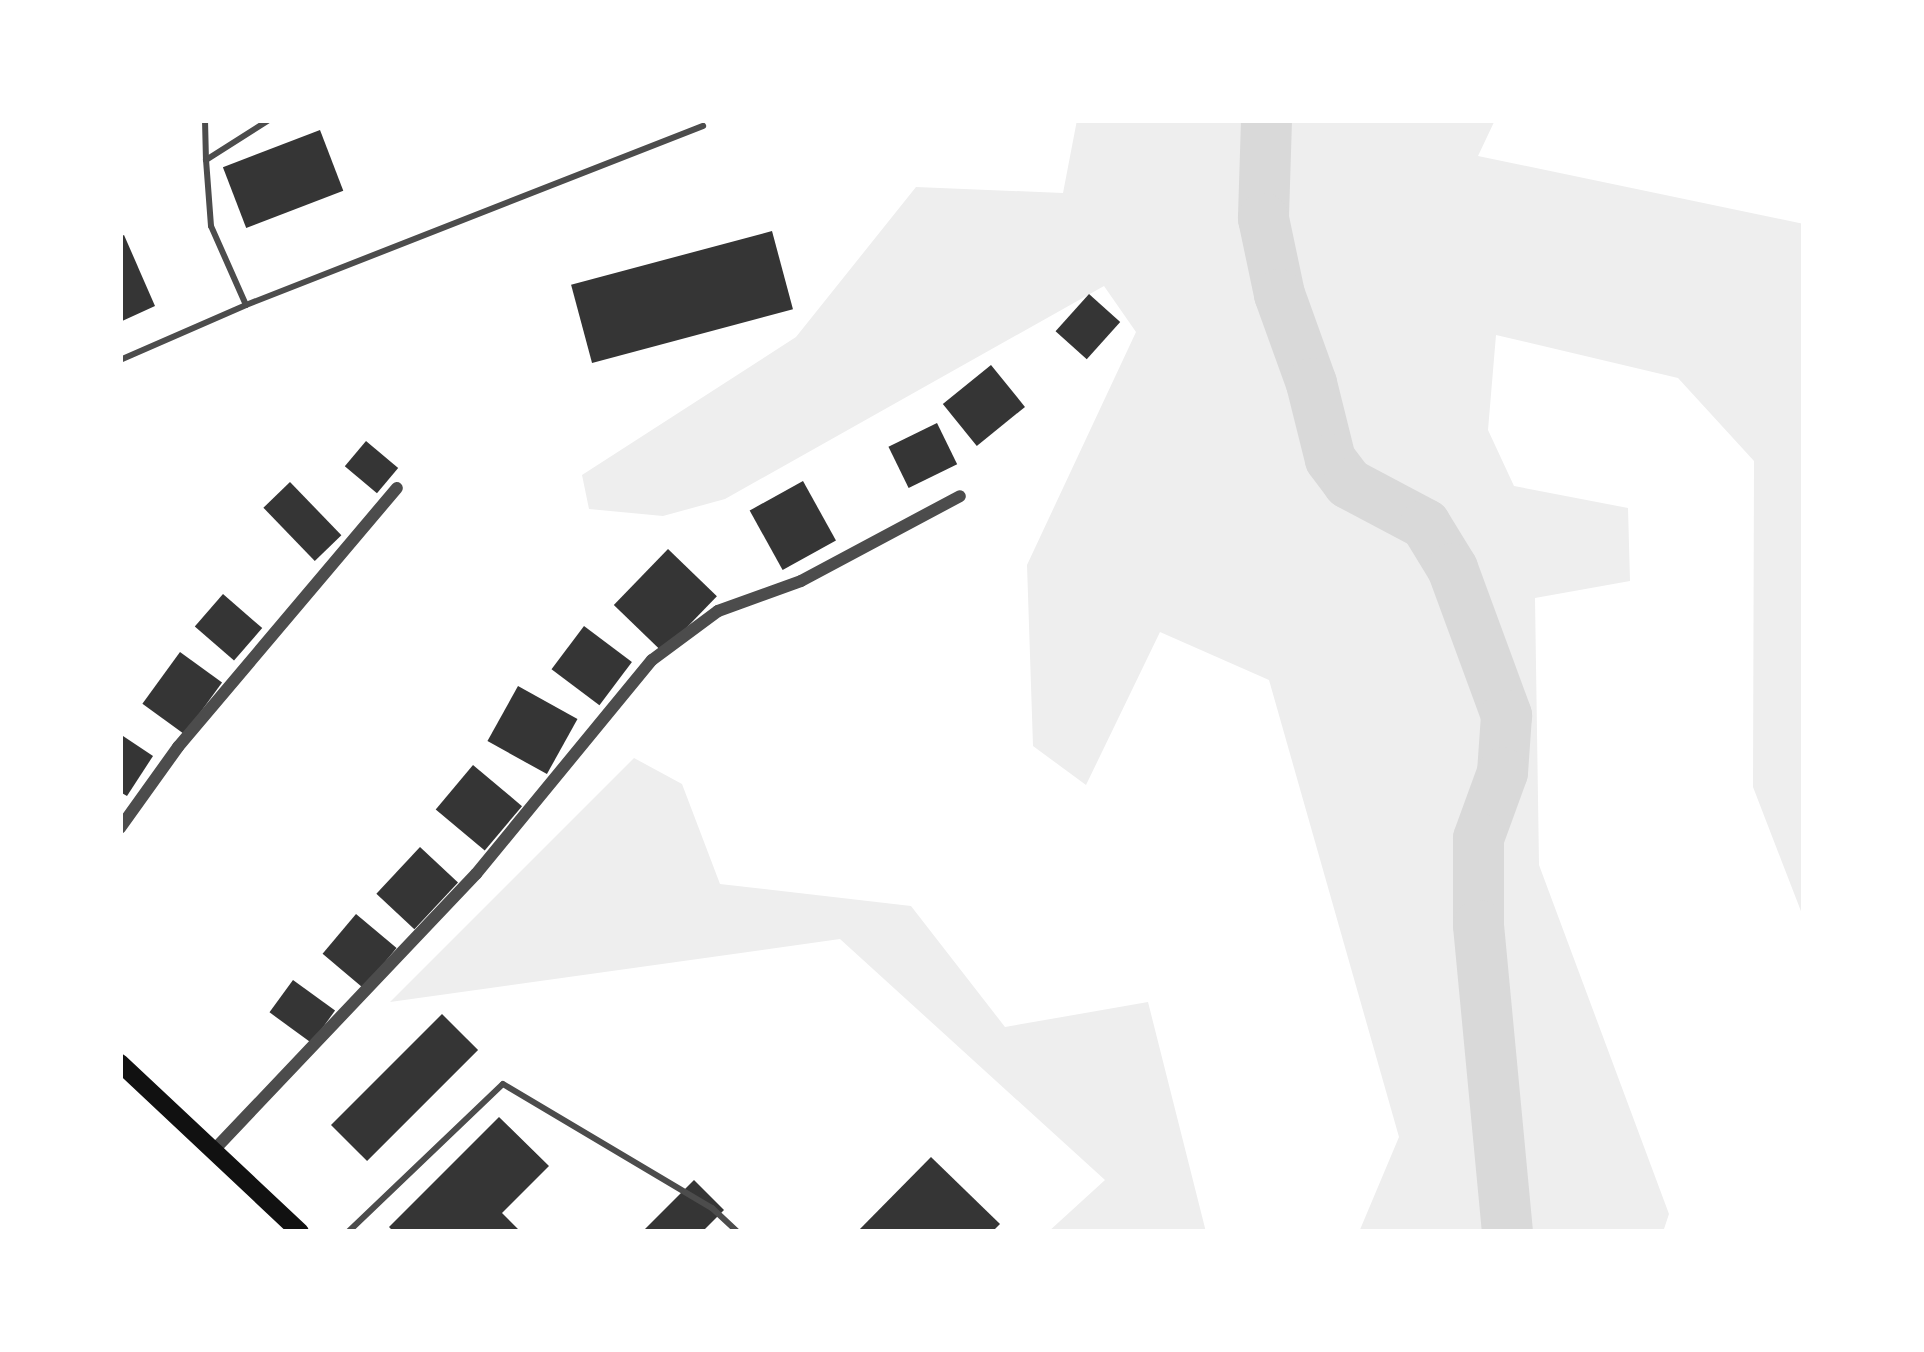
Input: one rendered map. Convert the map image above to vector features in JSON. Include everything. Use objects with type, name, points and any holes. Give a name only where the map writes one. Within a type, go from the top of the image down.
[{"type":"main road","points":[[120,1063],[300,1232]]},
{"type":"street","points":[[120,828],[178,747],[397,488]]},
{"type":"street","points":[[214,1150],[476,874],[652,661],[718,611],[801,581],[960,496]]},
{"type":"lane","points":[[205,120],[211,226],[246,305]]},
{"type":"lane","points":[[206,160],[269,120]]},
{"type":"lane","points":[[120,360],[246,305],[703,126]]},
{"type":"lane","points":[[348,1232],[503,1084],[712,1208],[738,1232]]},
{"type":"shaded area","points":[[1077,120],[1495,120],[1478,156],[1804,224],[1804,919],[1753,787],[1754,461],[1678,378],[1496,335],[1488,430],[1514,486],[1628,508],[1630,581],[1535,598],[1539,865],[1669,1214],[1663,1232],[1359,1232],[1399,1137],[1269,680],[1160,632],[1086,785],[1033,746],[1027,565],[1136,332],[1104,286],[725,499],[663,516],[589,509],[582,475],[796,337],[916,187],[1063,193]]},
{"type":"shaded area","points":[[634,758],[682,784],[720,884],[911,906],[1005,1027],[1148,1002],[1206,1232],[1048,1232],[1105,1180],[840,939],[390,1002]]},
{"type":"building","points":[[320,130],[343,191],[246,228],[223,167]]},
{"type":"building","points":[[772,231],[793,309],[592,363],[571,285]]},
{"type":"building","points":[[124,235],[155,306],[120,322],[120,237]]},
{"type":"building","points":[[1089,294],[1120,322],[1087,359],[1056,331]]},
{"type":"building","points":[[991,365],[1025,407],[977,446],[943,404]]},
{"type":"building","points":[[937,423],[957,464],[909,488],[888,447]]},
{"type":"building","points":[[366,441],[398,468],[377,493],[345,466]]},
{"type":"building","points":[[803,481],[836,540],[783,570],[750,511]]},
{"type":"building","points":[[290,482],[341,535],[315,561],[263,508]]},
{"type":"building","points":[[668,549],[717,596],[663,652],[614,605]]},
{"type":"building","points":[[223,594],[262,628],[234,661],[195,626]]},
{"type":"building","points":[[584,626],[632,662],[599,705],[552,669]]},
{"type":"building","points":[[180,652],[222,683],[184,734],[142,704]]},
{"type":"building","points":[[518,686],[577,719],[547,774],[487,741]]},
{"type":"building","points":[[120,734],[153,756],[127,796],[120,792]]},
{"type":"building","points":[[473,765],[522,806],[485,851],[436,809]]},
{"type":"building","points":[[420,847],[458,882],[414,929],[376,894]]},
{"type":"building","points":[[356,914],[397,948],[363,988],[323,954]]},
{"type":"building","points":[[293,980],[335,1011],[312,1043],[269,1012]]},
{"type":"building","points":[[442,1014],[478,1050],[367,1161],[331,1125]]},
{"type":"building","points":[[499,1117],[549,1166],[502,1213],[521,1232],[394,1232],[389,1227]]},
{"type":"building","points":[[931,1157],[1000,1224],[992,1232],[857,1232]]},
{"type":"building","points":[[694,1180],[724,1210],[702,1232],[642,1232]]},
{"type":"waterway","points":[[1266,120],[1263,218],[1279,294],[1311,383],[1330,459],[1348,483],[1425,524],[1452,568],[1506,715],[1502,772],[1478,838],[1478,925],[1507,1232]]}]
